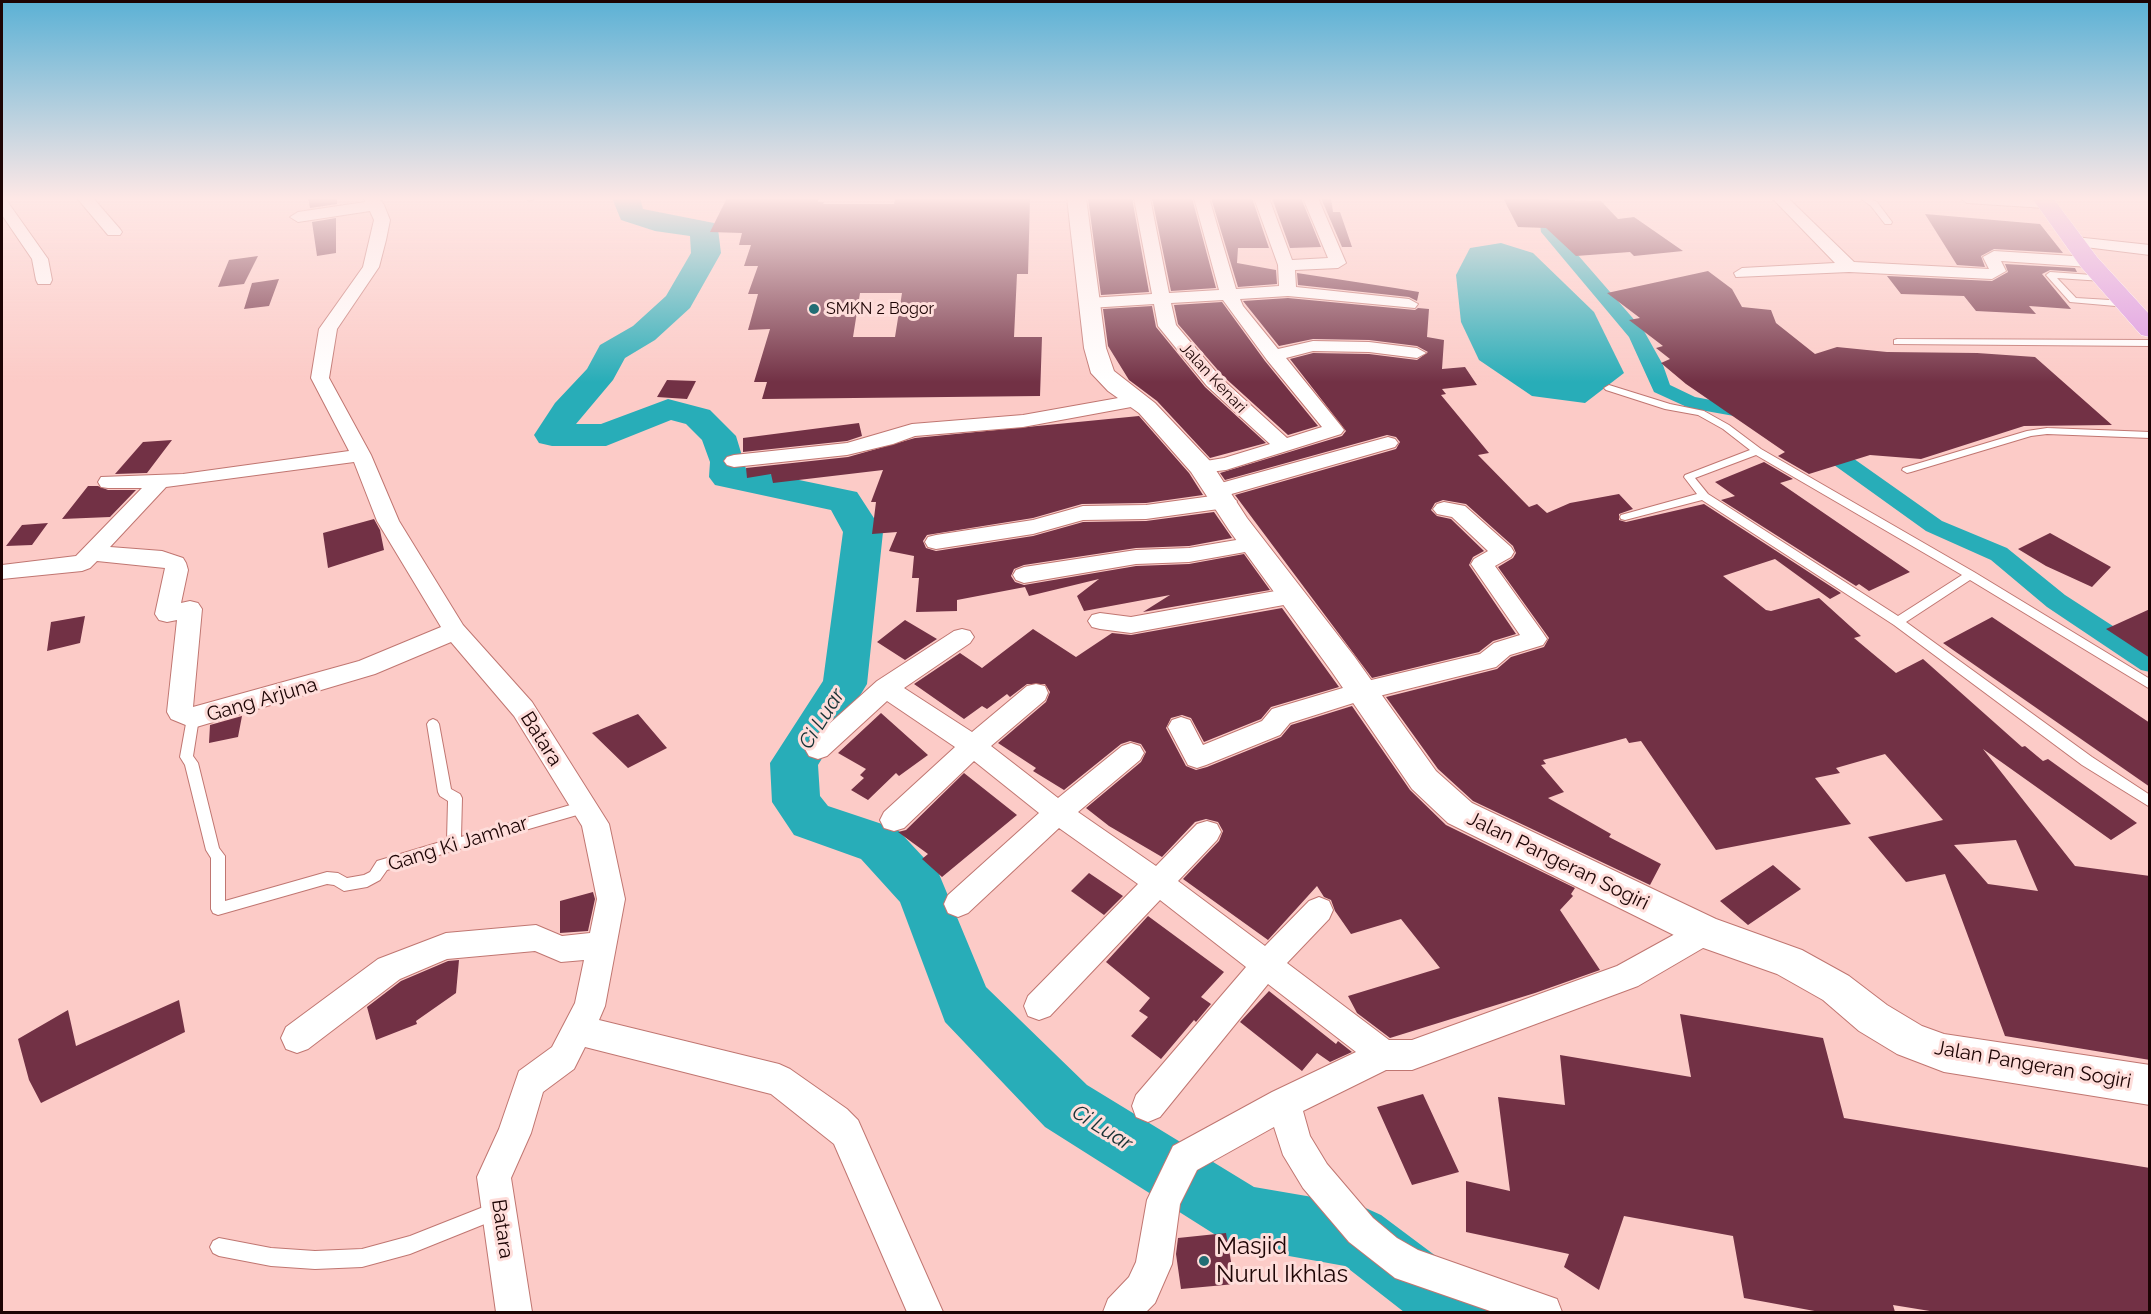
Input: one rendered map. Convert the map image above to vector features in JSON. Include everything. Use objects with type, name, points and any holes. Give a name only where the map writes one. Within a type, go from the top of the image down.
[{"type":"highway","points":[[2088,259],[2150,330]]},
{"type":"street","points":[[40,259],[44,280]]},
{"type":"street","name":"Batara","points":[[373,259],[371,267],[328,329],[320,378],[361,455],[388,521],[455,631],[523,709],[595,824],[611,899],[600,945],[590,1006],[562,1058],[530,1082],[514,1133],[494,1177],[514,1312]]},
{"type":"street","name":"Jalan Pangeran Sogiri","points":[[1084,259],[1095,348],[1103,373],[1135,401],[1147,408],[1215,486],[1254,544],[1363,691],[1424,780],[1460,813],[1705,932],[1789,962],[1836,988],[1873,1018],[1911,1041],[1944,1053],[2150,1085]]},
{"type":"street","name":"Jalan Kenari","points":[[1155,259],[1167,326],[1180,345],[1236,405],[1283,446]]},
{"type":"street","points":[[1215,486],[1226,464],[1334,430],[1248,325],[1230,297],[1219,259]]},
{"type":"street","points":[[1284,259],[1288,291]]},
{"type":"street","points":[[1286,265],[1338,263],[1336,259]]},
{"type":"street","points":[[1841,259],[1849,267]]},
{"type":"street","points":[[1742,273],[1849,267],[1992,274],[1998,271],[1992,259]]},
{"type":"street","points":[[2018,259],[2096,270]]},
{"type":"street","points":[[1089,303],[1163,298],[1230,297],[1288,291],[1409,304]]},
{"type":"street","points":[[1273,356],[1313,346],[1370,347],[1417,353]]},
{"type":"street","points":[[734,461],[847,449],[886,440],[912,430],[1023,422],[1135,401]]},
{"type":"street","points":[[936,542],[1033,527],[1083,513],[1146,512],[1215,486],[1388,443]]},
{"type":"street","points":[[108,482],[160,481],[361,455]]},
{"type":"street","points":[[2,572],[86,558],[160,481]]},
{"type":"street","points":[[1180,727],[1197,758],[1271,728],[1281,716],[1363,691],[1486,661],[1502,650],[1535,639],[1482,564],[1503,552],[1458,511],[1444,509]]},
{"type":"street","points":[[1024,575],[1136,557],[1189,555],[1254,544]]},
{"type":"street","name":"Gang Arjuna","points":[[86,558],[162,558],[175,563],[177,570],[167,614],[190,609],[180,712],[194,718],[206,717],[366,668],[455,631]]},
{"type":"street","points":[[1100,621],[1131,625],[1292,596]]},
{"type":"street","points":[[818,749],[886,688],[962,637]]},
{"type":"street","points":[[886,688],[974,746],[1058,813],[1159,883],[1384,1055]]},
{"type":"street","points":[[894,820],[974,746],[1036,693]]},
{"type":"street","points":[[958,904],[1058,813],[1131,753]]},
{"type":"street","points":[[1039,1006],[1207,831]]},
{"type":"street","points":[[1148,1106],[1265,966],[1319,910]]},
{"type":"street","points":[[1121,1312],[1142,1290],[1154,1264],[1164,1200],[1185,1158],[1284,1103],[1384,1055],[1412,1055],[1627,976],[1705,932]]},
{"type":"street","points":[[297,1038],[389,969],[446,946],[536,938],[561,949],[600,945]]},
{"type":"street","points":[[578,1029],[779,1080],[835,1120],[846,1132],[925,1312]]},
{"type":"street","points":[[1284,1103],[1295,1143],[1315,1176],[1361,1230],[1385,1250],[1408,1265],[1544,1312]]},
{"type":"lane","points":[[2096,270],[2050,275],[2073,300],[2127,304]]},
{"type":"lane","points":[[1897,342],[2150,343]]},
{"type":"lane","points":[[1609,388],[1668,407],[1701,413],[1726,426],[1757,451],[1970,575],[2150,684]]},
{"type":"lane","points":[[1906,470],[2030,433],[2047,431],[2150,435]]},
{"type":"lane","points":[[1757,451],[1689,477],[1704,496],[1898,622],[2087,761],[2150,802]]},
{"type":"lane","points":[[1625,517],[1704,496]]},
{"type":"lane","points":[[1898,622],[1970,575]]},
{"type":"lane","name":"Gang Ki Jamhar","points":[[194,718],[186,757],[191,763],[213,850],[218,856],[218,909],[327,879],[338,879],[344,885],[367,880],[375,876],[382,865],[584,807]]},
{"type":"lane","points":[[433,724],[445,792],[455,798],[454,844]]},
{"type":"lane","points":[[219,1247],[271,1257],[315,1260],[362,1258],[410,1245],[500,1210]]},
{"type":"water","points":[[1464,259],[1540,259],[1594,312],[1624,373],[1585,403],[1532,396],[1479,360],[1461,322],[1456,275]]},
{"type":"building","points":[[256,259],[244,284],[218,287],[229,260]]},
{"type":"building","points":[[746,259],[1028,259],[1028,274],[1017,274],[1014,337],[1042,337],[1040,396],[762,399],[767,382],[754,382],[770,329],[748,330],[758,294],[748,294],[758,266],[744,266]],"holes":[[[860,293],[902,293],[895,337],[853,337]]]},
{"type":"building","points":[[1096,259],[1143,259],[1149,292],[1101,295]]},
{"type":"building","points":[[1165,259],[1208,259],[1216,288],[1171,291]]},
{"type":"building","points":[[1230,259],[1237,259],[1237,263],[1276,270],[1277,284],[1238,287]]},
{"type":"building","points":[[1953,259],[1982,259],[1985,267],[1957,265]]},
{"type":"building","points":[[2005,264],[2075,268],[2077,272],[2050,270],[2042,274],[2071,309],[2029,306],[2036,314],[1976,311],[1964,296],[1901,294],[1887,276],[1992,281],[2008,272]]},
{"type":"building","points":[[1708,271],[1732,289],[1742,307],[1771,310],[1776,323],[1815,354],[1837,347],[1887,352],[1977,353],[2035,357],[2112,425],[2024,426],[1921,459],[1870,455],[1809,474],[1778,456],[1785,452],[1686,384],[1661,363],[1670,359],[1656,348],[1663,346],[1629,320],[1640,318],[1607,293]]},
{"type":"building","points":[[1297,273],[1419,292],[1417,301],[1409,297],[1298,285]]},
{"type":"building","points":[[279,279],[269,306],[244,309],[252,283]]},
{"type":"building","points":[[1288,298],[1415,310],[1429,309],[1427,337],[1444,340],[1442,369],[1465,367],[1477,385],[1442,389],[1446,394],[1441,395],[1489,453],[1478,455],[1529,507],[1537,504],[1547,513],[1570,503],[1619,494],[1633,509],[1619,514],[1619,520],[1626,522],[1704,504],[1841,593],[1830,599],[1775,559],[1723,576],[1766,610],[1771,611],[1819,598],[1861,636],[1854,638],[1896,673],[1923,659],[2022,747],[2025,746],[2043,761],[2048,759],[2137,823],[2111,840],[1983,749],[2075,866],[2150,876],[2150,1060],[2005,1036],[1945,874],[1906,882],[1868,837],[1943,820],[1885,754],[1836,768],[1840,773],[1815,778],[1851,824],[1716,850],[1641,741],[1629,743],[1626,738],[1543,760],[1546,764],[1541,765],[1564,792],[1548,798],[1611,834],[1609,837],[1661,864],[1650,885],[1473,801],[1438,769],[1386,697],[1497,669],[1511,657],[1544,647],[1549,638],[1498,567],[1513,558],[1516,553],[1513,546],[1466,504],[1443,500],[1435,503],[1431,510],[1437,516],[1451,519],[1484,551],[1473,557],[1469,565],[1516,634],[1493,641],[1479,652],[1372,678],[1235,495],[1396,449],[1400,442],[1396,437],[1387,435],[1225,480],[1220,473],[1342,436],[1346,431],[1290,359],[1313,353],[1369,354],[1417,360],[1428,352],[1417,346],[1369,340],[1313,339],[1279,346],[1243,301]],"holes":[[[2016,840],[2038,891],[1988,884],[1954,845]]]},
{"type":"building","points":[[1222,302],[1265,361],[1318,426],[1288,435],[1223,376],[1178,324],[1174,305]]},
{"type":"building","points":[[1152,306],[1156,327],[1205,387],[1266,443],[1210,458],[1157,401],[1129,380],[1108,346],[1103,309]]},
{"type":"building","points":[[667,380],[696,381],[687,399],[657,397]]},
{"type":"building","points":[[1139,416],[1189,473],[1203,495],[1146,503],[1082,504],[1033,518],[927,535],[923,541],[926,548],[936,551],[1033,536],[1083,522],[1146,521],[1214,512],[1232,538],[1189,546],[1136,548],[1024,565],[1014,569],[1011,576],[1015,582],[1024,585],[1136,566],[1189,564],[1244,554],[1270,590],[1143,612],[1170,595],[1084,611],[1077,596],[1099,579],[1029,596],[1025,587],[957,600],[957,611],[916,612],[919,578],[912,578],[914,556],[889,551],[897,532],[872,534],[876,502],[871,502],[883,470],[773,483],[771,474],[747,478],[746,468],[848,457],[915,438]]},
{"type":"building","points":[[859,423],[862,436],[847,441],[743,452],[743,438]]},
{"type":"building","points":[[172,440],[147,473],[115,474],[143,442]]},
{"type":"building","points":[[1764,462],[1793,479],[1780,483],[1910,572],[1869,591],[1859,584],[1856,586],[1721,500],[1735,496],[1715,482]]},
{"type":"building","points":[[88,486],[98,486],[108,490],[136,490],[110,517],[62,519]]},
{"type":"building","points":[[374,519],[380,530],[384,550],[328,568],[323,533]]},
{"type":"building","points":[[48,523],[32,545],[6,546],[22,525]]},
{"type":"building","points":[[2050,533],[2111,567],[2092,587],[2046,566],[2018,549]]},
{"type":"building","points":[[1282,608],[1339,687],[1271,707],[1261,719],[1204,742],[1191,718],[1182,715],[1171,718],[1166,728],[1186,766],[1196,770],[1207,767],[1281,737],[1291,725],[1352,706],[1410,790],[1446,825],[1575,888],[1571,894],[1573,896],[1560,910],[1600,970],[1535,993],[1390,1038],[1357,1013],[1348,996],[1440,968],[1401,919],[1351,934],[1335,911],[1331,900],[1324,897],[1317,886],[1268,940],[1183,879],[1219,841],[1223,831],[1218,822],[1206,819],[1195,822],[1162,857],[1109,826],[1086,808],[1141,762],[1146,752],[1141,744],[1130,741],[1121,744],[1064,790],[1033,771],[1036,768],[998,743],[1046,702],[1050,692],[1045,684],[1027,684],[1010,697],[1007,694],[987,709],[982,706],[964,719],[914,684],[960,653],[982,668],[1033,629],[1076,657],[1112,633],[1131,635]]},
{"type":"building","points":[[2150,609],[2150,658],[2106,629]]},
{"type":"building","points":[[85,616],[80,643],[47,651],[51,622]]},
{"type":"building","points":[[1992,617],[2150,723],[2150,787],[1943,643]]},
{"type":"building","points":[[905,620],[937,639],[905,660],[877,642]]},
{"type":"building","points":[[881,713],[928,755],[899,776],[896,773],[868,800],[851,790],[864,778],[860,775],[866,769],[838,753]]},
{"type":"building","points":[[638,714],[667,748],[628,768],[592,733]]},
{"type":"building","points":[[242,716],[238,737],[209,743],[210,725]]},
{"type":"building","points":[[964,773],[1017,815],[942,877],[922,859],[928,854],[898,832],[906,830]]},
{"type":"building","points":[[1773,865],[1801,889],[1748,925],[1720,901]]},
{"type":"building","points":[[1089,873],[1123,896],[1104,915],[1071,891]]},
{"type":"building","points":[[593,892],[595,899],[588,931],[560,933],[560,901]]},
{"type":"building","points":[[1148,916],[1224,972],[1201,997],[1211,1004],[1196,1022],[1194,1020],[1161,1059],[1131,1036],[1148,1017],[1139,1011],[1150,998],[1106,962]]},
{"type":"building","points":[[459,960],[456,993],[416,1021],[417,1024],[376,1040],[367,1007],[401,981],[448,961]]},
{"type":"building","points":[[1269,991],[1336,1044],[1338,1041],[1352,1052],[1330,1062],[1317,1053],[1302,1071],[1240,1022]]},
{"type":"building","points":[[179,1000],[185,1032],[41,1103],[29,1080],[18,1039],[68,1010],[76,1046]]},
{"type":"building","points":[[1680,1014],[1823,1038],[1844,1118],[2150,1168],[2150,1312],[1936,1312],[1893,1305],[1895,1312],[1820,1312],[1744,1298],[1733,1236],[1624,1216],[1599,1290],[1564,1267],[1569,1254],[1466,1232],[1466,1181],[1510,1191],[1498,1097],[1565,1105],[1560,1055],[1691,1077]]},
{"type":"building","points":[[1423,1094],[1459,1172],[1412,1185],[1377,1107]]},
{"type":"building","name":"Masjid Nurul Ikhlas","points":[[1226,1233],[1235,1284],[1181,1289],[1176,1254],[1178,1238]]},
{"type":"waterway","name":"Ci Luar","points":[[702,259],[679,301],[644,333],[612,352],[601,373],[567,410],[552,435],[606,435],[668,409],[698,417],[718,436],[728,462],[728,477],[844,501],[863,532],[845,684],[794,763],[796,802],[811,821],[879,844],[921,890],[965,1004],[1066,1106],[1244,1217],[1359,1237],[1457,1312]]},
{"type":"waterway","points":[[1572,259],[1637,335],[1653,365],[1661,388],[1689,402],[1751,413]]},
{"type":"waterway","points":[[1816,442],[1934,526],[1999,554],[2056,601],[2150,663]]},
{"type":"place","name":"SMKN 2 Bogor","points":[[814,309]]},
{"type":"place","name":"Masjid Nurul Ikhlas","points":[[1204,1261]]}]
